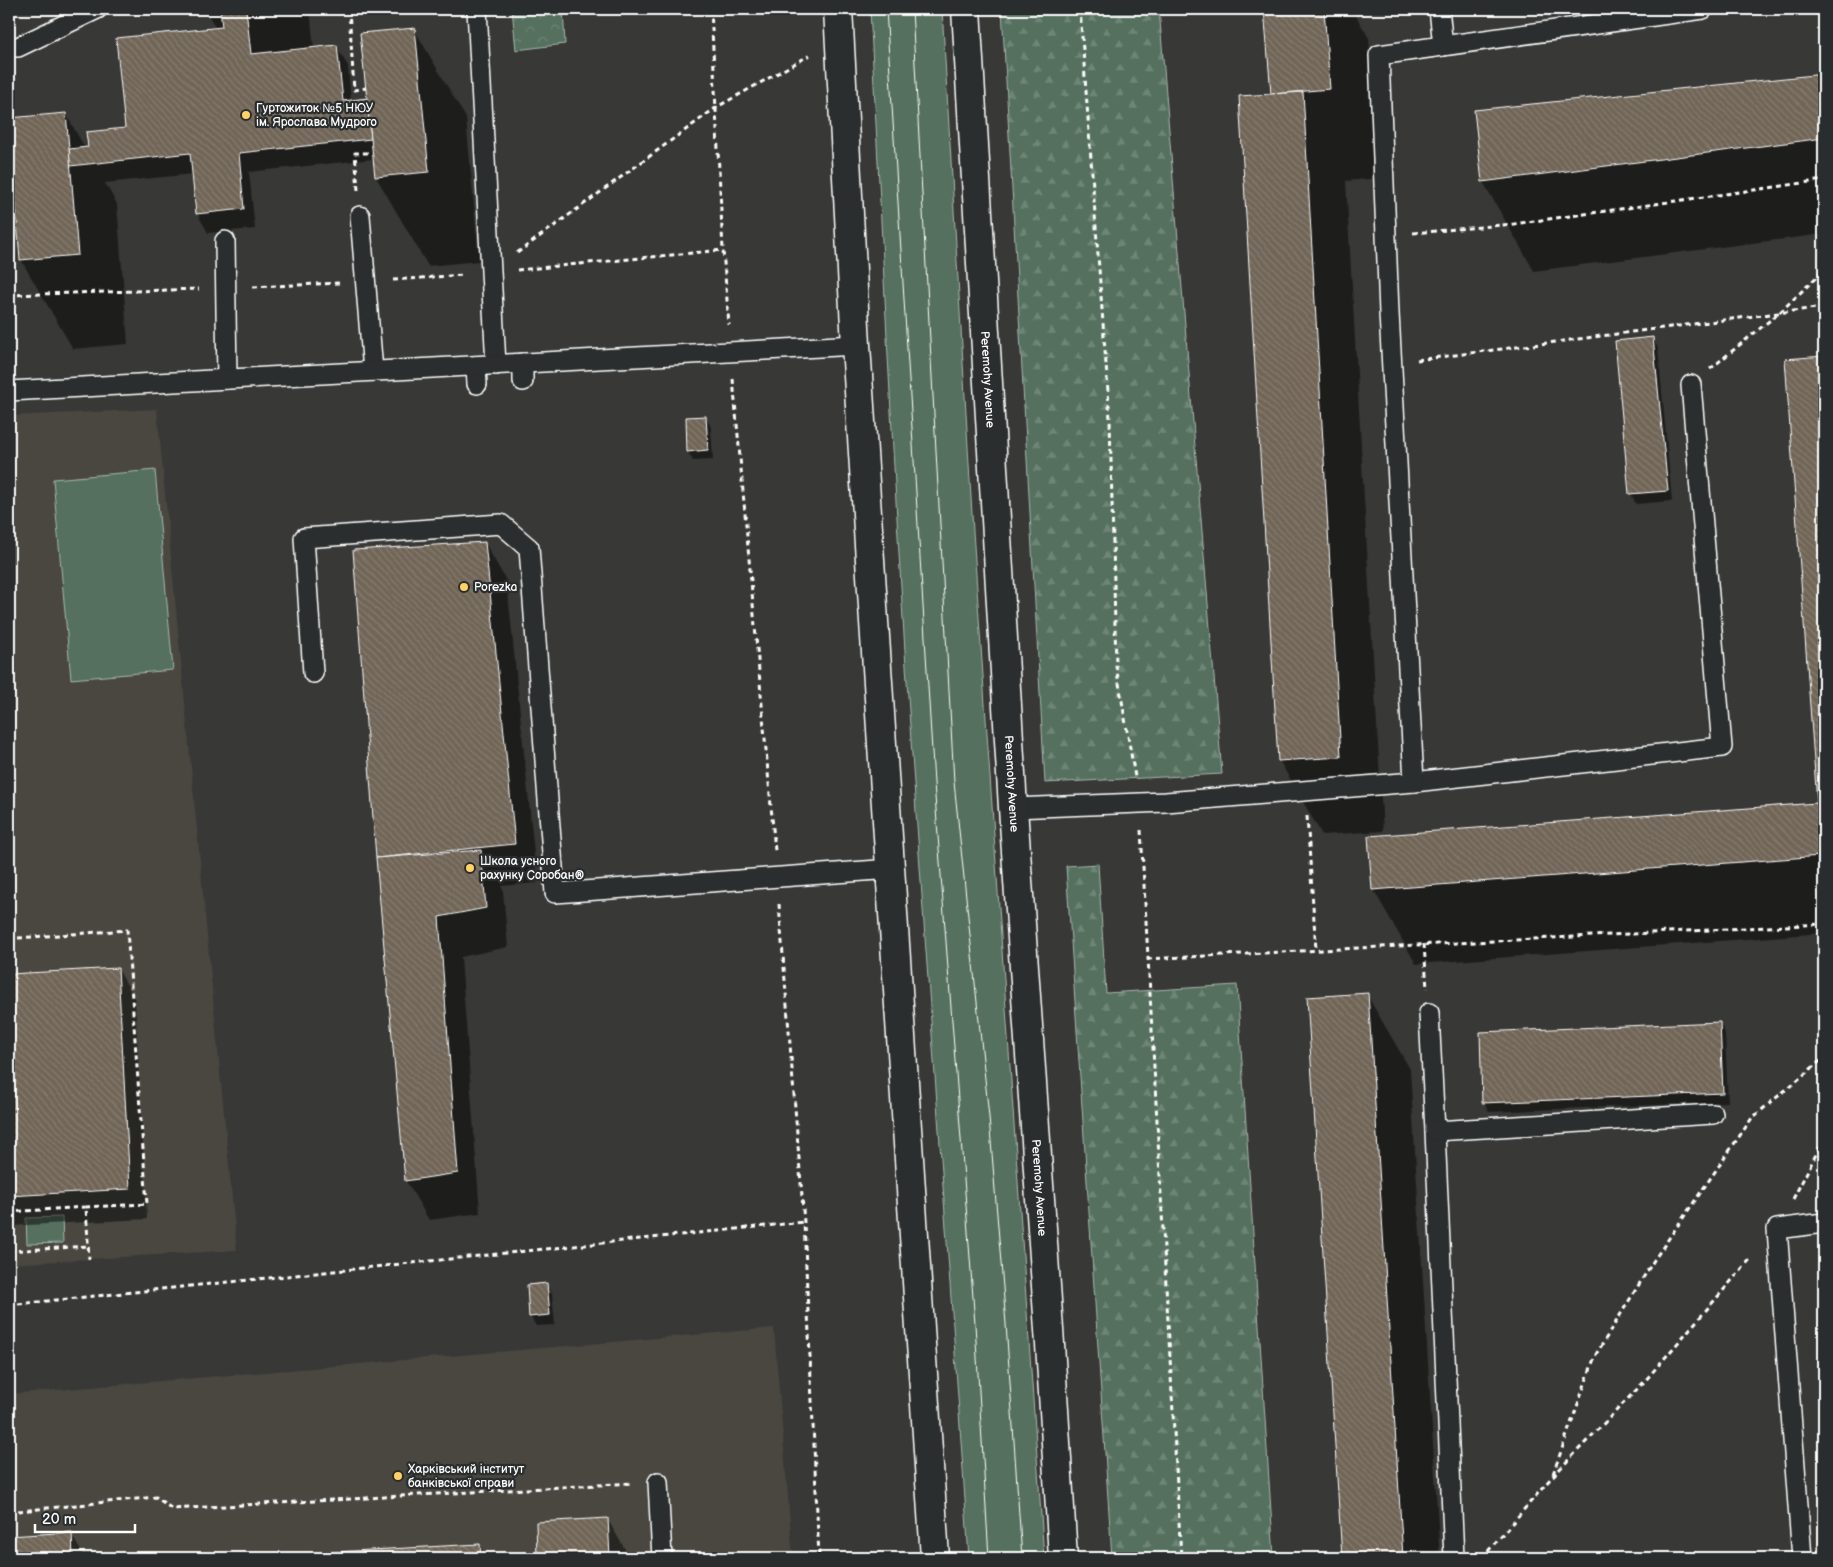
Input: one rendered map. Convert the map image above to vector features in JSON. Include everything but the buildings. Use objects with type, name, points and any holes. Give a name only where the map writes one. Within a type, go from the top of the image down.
[{"type":"main road","points":[[838,9],[856,345],[892,869],[935,1558]]},
{"type":"main road","name":"Peremohy Avenue","points":[[966,9],[1013,808],[1050,1335],[1063,1558]]},
{"type":"lane","points":[[9,47],[18,48],[97,9]]},
{"type":"lane","points":[[477,9],[496,364]]},
{"type":"lane","points":[[1439,9],[1443,46]]},
{"type":"lane","points":[[1414,782],[1392,363],[1379,55],[1703,9]]},
{"type":"lane","points":[[360,216],[373,371]]},
{"type":"lane","points":[[225,241],[227,379]]},
{"type":"lane","points":[[9,390],[373,371],[477,375],[496,364],[523,372],[731,352],[856,345]]},
{"type":"lane","points":[[1013,808],[1166,802],[1414,782],[1722,747],[1690,385]]},
{"type":"lane","points":[[313,673],[304,538],[501,524],[529,548],[555,893],[892,869]]},
{"type":"lane","points":[[1429,1013],[1436,1131],[1454,1558]]},
{"type":"lane","points":[[1436,1131],[1713,1114]]},
{"type":"lane","points":[[1802,1558],[1777,1229],[1824,1223]]},
{"type":"lane","points":[[658,1482],[662,1558]]},
{"type":"path","points":[[349,9],[354,90],[366,88]]},
{"type":"path","points":[[711,9],[723,250],[777,878],[804,1222],[819,1558]]},
{"type":"path","points":[[491,273],[717,107],[816,52]]},
{"type":"path","points":[[360,216],[355,153],[373,153]]},
{"type":"path","points":[[1386,235],[1514,224],[1824,180]]},
{"type":"path","points":[[1690,385],[1779,313],[1824,270]]},
{"type":"path","points":[[1392,363],[1824,307]]},
{"type":"path","points":[[1306,790],[1316,950]]},
{"type":"path","points":[[1147,959],[1824,924]]},
{"type":"path","points":[[9,1212],[147,1204],[127,930],[18,938]]},
{"type":"path","points":[[1424,944],[1429,1013]]},
{"type":"path","points":[[1552,1477],[1595,1356],[1654,1260],[1752,1118],[1824,1058]]},
{"type":"path","points":[[1482,1558],[1552,1477],[1644,1382],[1777,1229],[1824,1139]]},
{"type":"path","points":[[86,1207],[89,1259]]},
{"type":"path","points":[[9,1305],[804,1222]]},
{"type":"path","points":[[9,1251],[88,1246]]},
{"type":"path","points":[[9,1512],[156,1497],[172,1509],[658,1482]]},
{"type":"shaded area","points":[[157,409],[237,1250],[9,1264],[9,416]]},
{"type":"shaded area","name":"Харківський інститут банківської справи","points":[[774,1328],[793,1558],[9,1558],[9,1394]]},
{"type":"green space","points":[[512,9],[563,9],[565,44],[516,50]]},
{"type":"green space","points":[[870,9],[942,9],[973,531],[1044,1558],[969,1558],[905,650]]},
{"type":"green space","points":[[1002,9],[1159,9],[1222,774],[1045,783]]},
{"type":"green space","points":[[155,470],[173,670],[71,679],[53,479]]},
{"type":"green space","points":[[1098,864],[1106,993],[1237,985],[1274,1558],[1112,1558],[1066,866]]},
{"type":"green space","points":[[62,1217],[63,1243],[27,1244],[26,1218]]},
{"type":"tram line","points":[[886,9],[934,783],[975,1324],[989,1558]]},
{"type":"tram line","points":[[912,9],[954,782],[989,1117],[1006,1324],[1022,1558]]},
{"type":"place","name":"Гуртожиток №5 НЮУ ім. Ярослава Мудрого","points":[[246,115]]},
{"type":"place","name":"Porezka","points":[[464,587]]},
{"type":"place","name":"Школа усного рахунку Соробан®","points":[[470,868]]},
{"type":"place","name":"Харківський інститут банківської справи","points":[[398,1476]]}]
